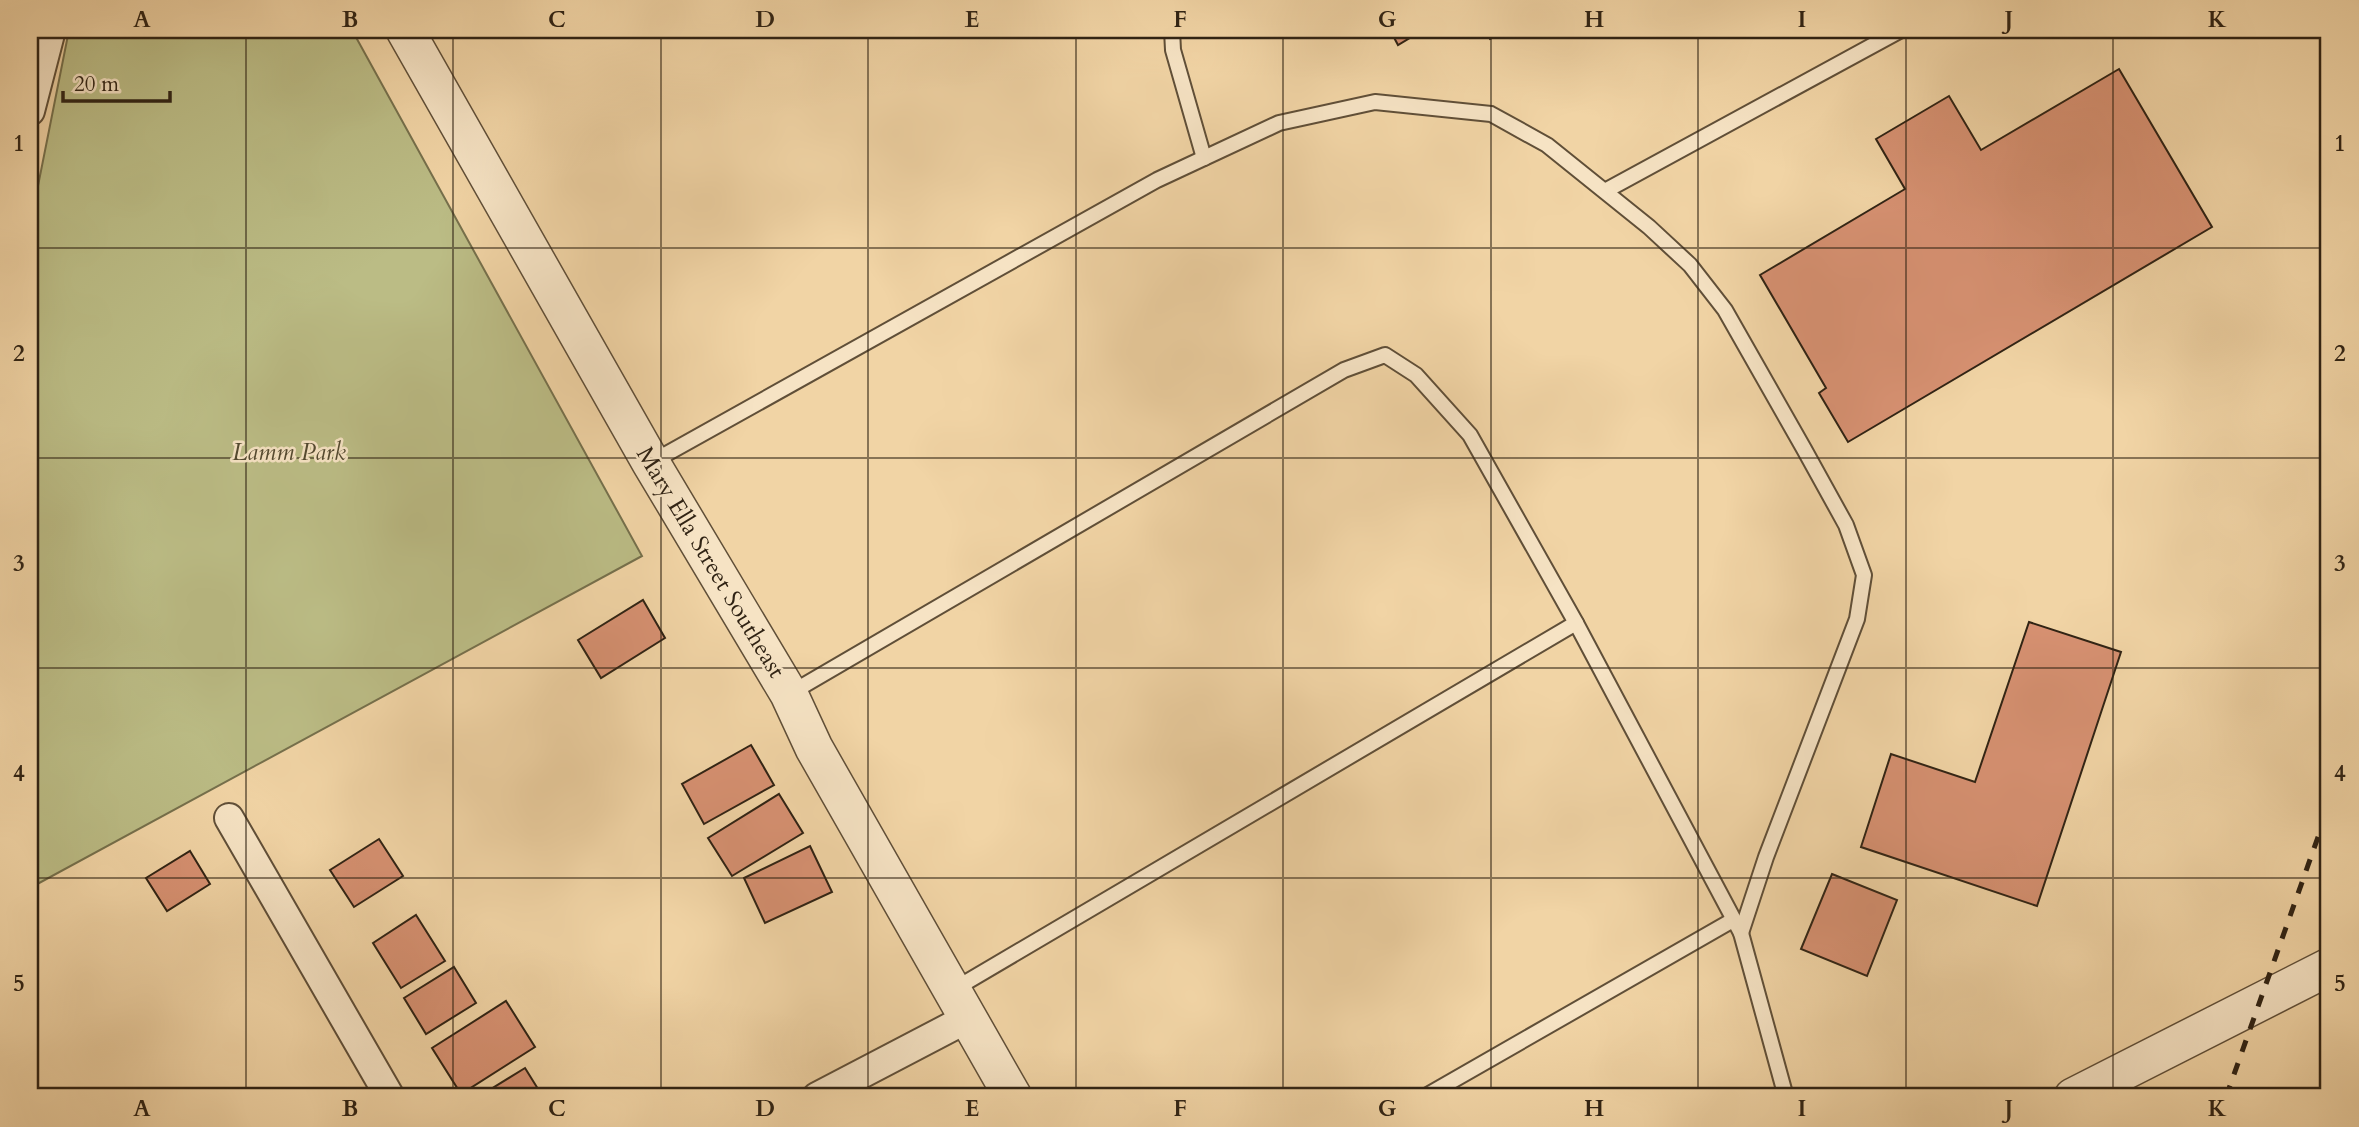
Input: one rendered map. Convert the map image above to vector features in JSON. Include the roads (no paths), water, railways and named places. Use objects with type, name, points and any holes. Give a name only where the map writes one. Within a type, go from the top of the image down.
[{"type":"street","points":[[30,111],[51,30]]},
{"type":"street","name":"Mary Ella Street Southeast","points":[[405,30],[651,463],[789,694],[814,748],[1013,1097]]},
{"type":"street","points":[[229,818],[390,1097]]},
{"type":"street","points":[[2074,1097],[2329,967]]},
{"type":"street","points":[[817,1097],[960,1004]]},
{"type":"lane","points":[[1172,30],[1173,50],[1204,158]]},
{"type":"lane","points":[[1605,191],[1901,30]]},
{"type":"lane","points":[[651,463],[1157,180],[1279,123],[1375,102],[1491,114],[1547,145],[1649,227],[1690,265],[1725,310],[1846,525],[1864,575],[1857,619],[1766,857],[1741,933]]},
{"type":"lane","points":[[789,694],[1344,370],[1385,355],[1416,375],[1471,435],[1576,624],[1741,933],[1786,1097]]},
{"type":"lane","points":[[960,1004],[1576,624]]},
{"type":"lane","points":[[1424,1097],[1733,920]]},
{"type":"railway","points":[[2226,1097],[2329,806]]},
{"type":"park label","name":"Lamm Park","points":[[289,452]]}]
